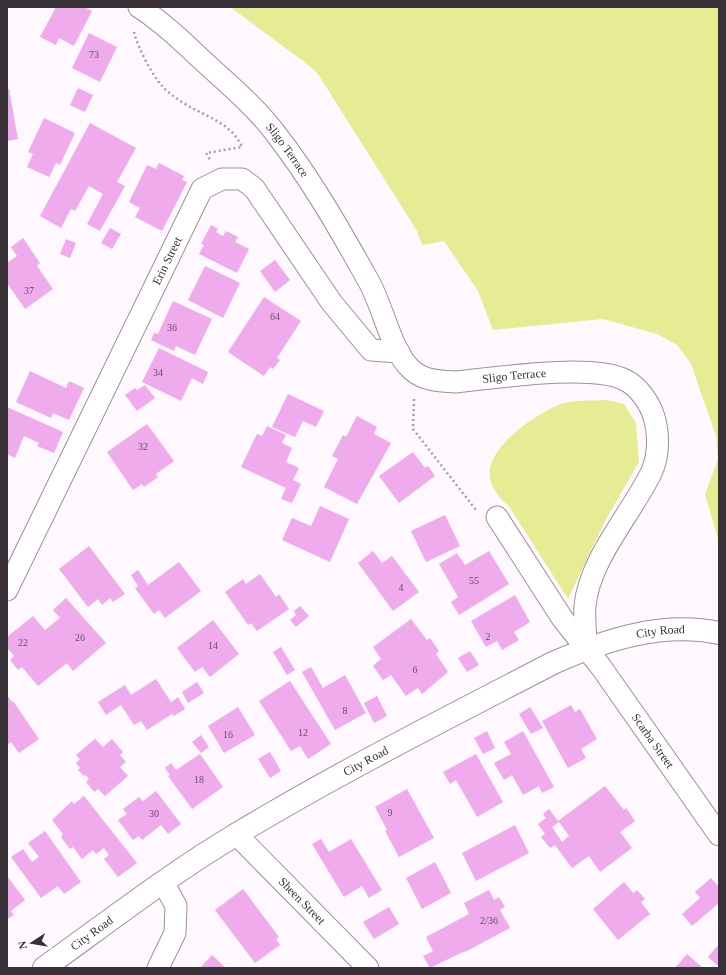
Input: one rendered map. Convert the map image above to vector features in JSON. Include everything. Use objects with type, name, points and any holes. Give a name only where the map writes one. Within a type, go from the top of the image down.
[{"type":"street","name":"Sligo Terrace","points":[[139,7],[164,25],[235,90],[276,133],[312,185],[369,282],[399,352],[406,365],[415,374],[437,381],[456,382],[579,372],[610,375],[625,380],[637,389],[652,411],[657,427],[657,445],[653,469],[603,554],[589,585],[585,606],[586,648]]},
{"type":"street","name":"Erin Street","points":[[7,590],[202,189],[222,179],[242,178],[254,188],[332,303],[371,350],[399,352]]},
{"type":"street","points":[[497,517],[562,618],[586,648]]},
{"type":"street","name":"City Road","points":[[44,968],[163,882],[236,834],[397,744],[553,663],[586,648],[655,631],[697,629],[719,633]]},
{"type":"street","name":"Scarba Street","points":[[586,648],[719,835]]},
{"type":"street","name":"Sheen Street","points":[[236,834],[368,968]]},
{"type":"street","points":[[158,968],[175,933],[176,906],[163,882]]},
{"type":"path","points":[[133,29],[136,44],[162,86],[191,107],[217,121],[238,138],[242,147]]},
{"type":"path","points":[[415,374],[413,429],[475,510],[497,517]]},
{"type":"green space","points":[[230,7],[719,7],[719,543],[705,494],[718,459],[716,436],[691,364],[677,345],[657,334],[603,319],[493,330],[478,291],[444,241],[422,245],[417,231],[318,74],[307,64]]},
{"type":"green space","points":[[607,400],[624,404],[636,423],[639,462],[605,521],[568,599],[508,505],[501,499],[493,487],[490,475],[492,462],[498,450],[508,439],[520,428],[545,411],[568,402]]},
{"type":"building","points":[[56,7],[84,7],[92,11],[74,46],[59,38],[56,45],[40,37]]},
{"type":"building","points":[[89,33],[117,47],[100,82],[72,68]]},
{"type":"building","points":[[78,88],[93,95],[85,112],[70,105]]},
{"type":"building","points":[[7,89],[9,89],[18,139],[7,141]]},
{"type":"building","points":[[44,118],[75,133],[60,165],[56,163],[49,177],[27,167],[33,154],[28,152]]},
{"type":"building","points":[[90,123],[136,148],[117,182],[125,186],[100,231],[87,224],[103,194],[89,186],[75,211],[71,209],[61,228],[40,216]]},
{"type":"building","points":[[159,163],[184,176],[182,180],[187,182],[162,231],[135,217],[140,208],[129,202],[147,165],[156,169]]},
{"type":"building","points":[[211,225],[218,229],[216,232],[223,236],[226,231],[238,237],[235,242],[249,249],[237,273],[199,254],[204,245],[201,244]]},
{"type":"building","points":[[110,228],[121,234],[112,249],[101,243]]},
{"type":"building","points":[[23,238],[40,263],[37,266],[53,289],[25,309],[7,283],[7,263],[17,256],[11,247]]},
{"type":"building","points":[[66,239],[76,243],[70,258],[60,254]]},
{"type":"building","points":[[275,260],[290,280],[275,292],[260,271]]},
{"type":"building","points":[[205,266],[240,283],[223,318],[188,300]]},
{"type":"building","points":[[264,297],[301,321],[277,358],[280,360],[273,369],[270,367],[264,376],[228,352]]},
{"type":"building","points":[[173,301],[212,319],[195,355],[176,346],[174,351],[151,340],[154,333],[158,334]]},
{"type":"building","points":[[159,348],[208,372],[203,384],[192,378],[181,401],[142,382]]},
{"type":"building","points":[[30,371],[66,388],[69,381],[84,388],[69,420],[53,413],[51,418],[16,402]]},
{"type":"building","points":[[145,385],[155,398],[137,411],[125,395],[135,388],[137,390]]},
{"type":"building","points":[[288,394],[324,411],[316,427],[303,421],[295,437],[272,427]]},
{"type":"building","points":[[7,407],[63,432],[54,453],[37,446],[39,443],[24,436],[15,458],[7,454]]},
{"type":"building","points":[[357,416],[377,427],[374,434],[391,443],[357,504],[324,487],[338,459],[332,456],[343,435],[346,437]]},
{"type":"building","points":[[147,424],[174,461],[156,474],[158,477],[144,487],[142,484],[133,490],[107,452]]},
{"type":"building","points":[[267,426],[286,435],[282,443],[292,448],[286,462],[299,468],[293,480],[301,484],[292,503],[281,499],[286,488],[241,467],[257,434],[262,436]]},
{"type":"building","points":[[413,452],[425,468],[428,466],[435,476],[399,503],[379,476]]},
{"type":"building","points":[[320,506],[349,519],[330,562],[282,540],[292,518],[311,526]]},
{"type":"building","points":[[445,515],[460,546],[426,562],[411,531]]},
{"type":"building","points":[[89,546],[125,594],[113,602],[110,598],[102,605],[98,599],[88,607],[59,569]]},
{"type":"building","points":[[373,551],[382,563],[392,556],[419,592],[393,611],[358,563]]},
{"type":"building","points":[[489,551],[509,584],[459,615],[451,602],[458,597],[439,564],[457,553],[465,565]]},
{"type":"building","points":[[179,562],[201,591],[165,618],[159,610],[154,614],[135,588],[138,586],[131,575],[138,570],[148,585]]},
{"type":"building","points":[[260,574],[276,597],[279,594],[289,609],[257,631],[251,623],[248,625],[225,592],[243,579],[246,584]]},
{"type":"building","points":[[515,595],[530,622],[514,632],[519,640],[502,650],[497,641],[486,647],[471,621]]},
{"type":"building","points":[[66,598],[106,643],[73,671],[67,663],[38,686],[22,667],[18,670],[10,660],[14,656],[7,648],[7,637],[33,616],[45,630],[60,618],[53,610]]},
{"type":"building","points":[[300,606],[309,616],[296,627],[290,620],[296,615],[294,611]]},
{"type":"building","points":[[411,619],[427,640],[430,638],[439,651],[436,654],[448,672],[422,694],[418,688],[406,696],[391,675],[383,680],[373,666],[381,659],[373,647]]},
{"type":"building","points":[[213,620],[239,654],[210,677],[202,667],[195,672],[177,648]]},
{"type":"building","points":[[281,647],[295,670],[287,675],[273,652]]},
{"type":"building","points":[[470,651],[479,665],[467,672],[458,658]]},
{"type":"building","points":[[311,667],[323,688],[345,675],[366,713],[335,730],[302,672]]},
{"type":"building","points":[[156,679],[171,702],[178,697],[185,709],[174,716],[172,714],[147,730],[141,721],[134,725],[121,705],[106,715],[98,702],[125,685],[131,695]]},
{"type":"building","points":[[290,681],[331,744],[308,759],[300,746],[291,751],[259,701]]},
{"type":"building","points":[[197,682],[204,693],[188,703],[182,692]]},
{"type":"building","points":[[7,695],[12,702],[13,701],[39,739],[19,753],[11,742],[7,745]]},
{"type":"building","points":[[377,696],[387,716],[374,723],[364,703]]},
{"type":"building","points":[[571,705],[575,712],[580,709],[597,739],[581,749],[586,758],[568,768],[542,721]]},
{"type":"building","points":[[238,707],[255,735],[224,753],[208,726]]},
{"type":"building","points":[[530,707],[543,728],[531,734],[519,714]]},
{"type":"building","points":[[487,731],[495,748],[483,754],[474,738]]},
{"type":"building","points":[[523,731],[554,787],[542,793],[539,786],[523,795],[512,775],[504,780],[494,763],[511,754],[504,742]]},
{"type":"building","points":[[201,735],[209,747],[201,753],[192,742]]},
{"type":"building","points":[[95,739],[103,747],[112,739],[123,752],[120,755],[126,762],[120,767],[128,776],[105,796],[98,789],[94,792],[86,782],[89,779],[78,770],[80,768],[76,763],[80,759],[76,755]]},
{"type":"building","points":[[270,752],[281,771],[270,778],[258,759]]},
{"type":"building","points":[[200,754],[223,787],[192,809],[168,776],[170,775],[165,768],[171,763],[176,770]]},
{"type":"building","points":[[476,754],[503,802],[477,817],[456,780],[450,784],[443,772]]},
{"type":"building","points":[[605,786],[624,810],[626,808],[635,821],[620,832],[632,848],[600,872],[589,856],[572,868],[555,845],[550,848],[541,837],[545,834],[538,824],[546,818],[543,814],[549,809],[558,821]],"holes":[[[559,822],[569,836],[562,842],[552,827]]]},
{"type":"building","points":[[407,789],[434,838],[399,857],[385,831],[387,830],[375,807]]},
{"type":"building","points":[[156,791],[181,824],[168,834],[161,825],[142,840],[139,836],[133,840],[118,820],[127,814],[123,809],[139,797],[143,801]]},
{"type":"building","points":[[84,796],[137,863],[118,877],[104,859],[109,855],[104,848],[96,854],[93,850],[82,859],[73,847],[70,849],[61,837],[63,834],[52,820],[72,801],[74,804]]},
{"type":"building","points":[[515,825],[529,853],[476,881],[462,853]]},
{"type":"building","points":[[45,831],[81,882],[64,894],[58,886],[41,898],[11,857],[23,849],[32,862],[39,857],[28,843]]},
{"type":"building","points":[[321,839],[329,852],[351,839],[382,890],[369,898],[362,886],[344,897],[312,844]]},
{"type":"building","points":[[435,862],[451,893],[422,909],[406,878]]},
{"type":"building","points":[[7,876],[25,900],[11,911],[14,915],[7,919]]},
{"type":"building","points":[[711,878],[719,887],[719,903],[692,926],[682,914],[700,898],[695,892]]},
{"type":"building","points":[[624,882],[633,893],[637,890],[645,899],[641,902],[650,914],[618,940],[593,909]]},
{"type":"building","points":[[243,889],[279,937],[276,939],[280,945],[255,963],[215,910]]},
{"type":"building","points":[[489,890],[494,900],[499,897],[505,907],[500,910],[510,928],[465,952],[430,968],[423,956],[433,951],[426,937],[469,914],[464,903]]},
{"type":"building","points":[[389,907],[399,924],[374,939],[363,922]]},
{"type":"building","points":[[719,944],[719,963],[717,965],[708,957]]},
{"type":"building","points":[[687,954],[703,968],[675,968]]},
{"type":"building","points":[[212,955],[226,968],[200,968]]}]
